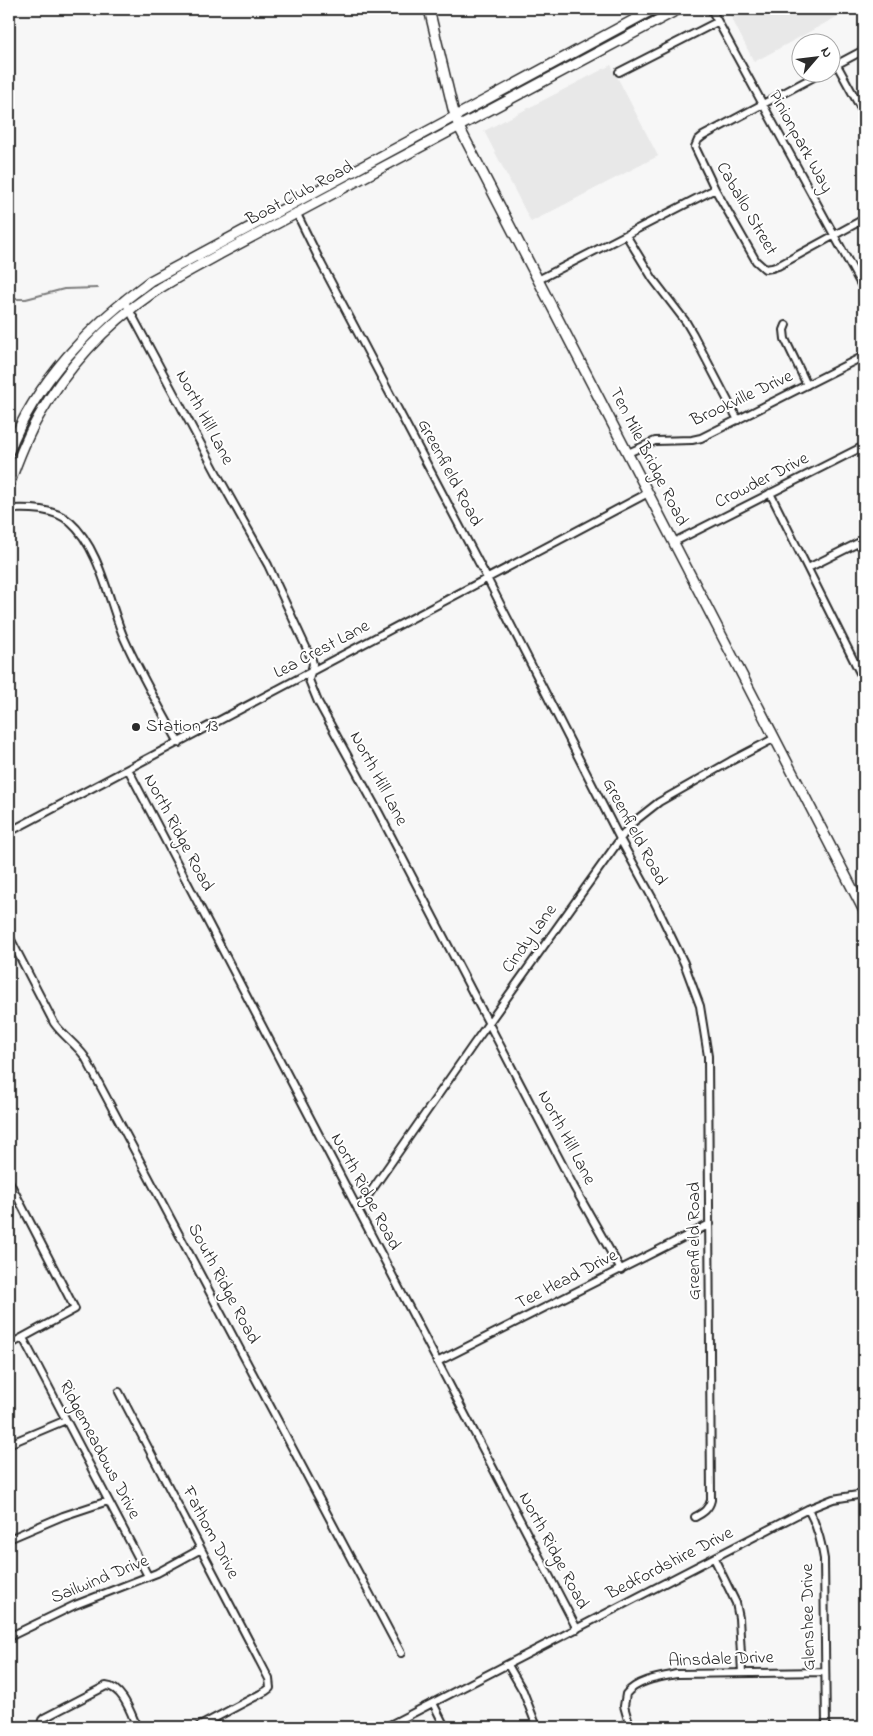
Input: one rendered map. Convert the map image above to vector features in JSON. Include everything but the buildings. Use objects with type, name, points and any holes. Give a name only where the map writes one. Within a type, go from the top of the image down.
[{"type":"main road","name":"Ten Mile Bridge Road","points":[[429,9],[459,127],[864,911]]},
{"type":"main road","name":"Boat Club Road","points":[[9,450],[13,439],[39,394],[65,359],[97,323],[150,281],[654,9]]},
{"type":"main road","name":"Boat Club Road","points":[[9,485],[21,451],[39,416],[56,389],[78,360],[94,343],[129,310],[152,293],[206,262],[679,9]]},
{"type":"street","name":"Pinionpark Way","points":[[711,9],[834,235],[861,280],[864,290]]},
{"type":"street","points":[[618,72],[717,22]]},
{"type":"street","points":[[840,64],[864,50]]},
{"type":"street","points":[[840,76],[864,114]]},
{"type":"street","points":[[763,104],[804,82]]},
{"type":"street","name":"Caballo Street","points":[[763,104],[703,136],[696,143],[697,153],[715,189],[760,266],[765,269],[778,266],[864,219]]},
{"type":"street","points":[[538,280],[715,189]]},
{"type":"street","name":"Greenfield Road","points":[[297,214],[488,580],[620,839],[654,901],[684,963],[700,1006],[708,1056],[711,1500],[704,1513],[694,1517]]},
{"type":"street","points":[[626,235],[652,279],[686,322],[738,420]]},
{"type":"street","name":"North Hill Lane","points":[[124,300],[268,565],[312,660],[313,664],[309,680],[318,702],[379,813],[574,1187],[621,1270]]},
{"type":"street","points":[[786,325],[784,330],[785,339],[807,385]]},
{"type":"street","name":"Brookville Drive","points":[[628,453],[654,442],[700,438],[864,356]]},
{"type":"street","name":"Crowder Drive","points":[[674,542],[864,446]]},
{"type":"street","name":"Lea Crest Lane","points":[[9,832],[488,580],[648,493]]},
{"type":"street","points":[[770,493],[860,673],[864,677]]},
{"type":"street","points":[[9,509],[36,508],[62,516],[79,531],[98,566],[135,662],[179,742]]},
{"type":"street","points":[[808,568],[864,540]]},
{"type":"street","name":"Cindy Lane","points":[[358,1210],[489,1022],[631,824],[659,802],[775,738]]},
{"type":"street","name":"North Ridge Road","points":[[128,769],[577,1629]]},
{"type":"street","name":"South Ridge Road","points":[[9,936],[54,1023],[85,1057],[401,1653]]},
{"type":"street","points":[[9,1181],[75,1309],[9,1345]]},
{"type":"street","name":"Tee Head Drive","points":[[437,1362],[710,1224]]},
{"type":"street","name":"Ridgemeadows Drive","points":[[23,1338],[148,1576]]},
{"type":"street","name":"Fathom Drive","points":[[119,1392],[268,1676],[270,1688],[206,1725]]},
{"type":"street","points":[[9,1444],[66,1420]]},
{"type":"street","name":"Bedfordshire Drive","points":[[386,1727],[808,1509],[833,1499],[864,1494]]},
{"type":"street","points":[[9,1539],[63,1516],[108,1500]]},
{"type":"street","name":"Glenshee Drive","points":[[808,1509],[817,1526],[824,1558],[826,1727]]},
{"type":"street","name":"Sailwind Drive","points":[[9,1637],[75,1605],[157,1573],[201,1549]]},
{"type":"street","points":[[714,1558],[736,1603],[739,1618],[742,1673]]},
{"type":"street","points":[[508,1665],[523,1691],[537,1727]]},
{"type":"street","name":"Ainsdale Drive","points":[[630,1727],[624,1699],[632,1688],[648,1681],[677,1674],[825,1672]]},
{"type":"street","points":[[40,1727],[44,1718],[106,1686],[112,1686],[119,1693],[137,1727]]},
{"type":"street","points":[[433,1703],[445,1727]]},
{"type":"street","points":[[198,1727],[206,1725]]},
{"type":"shaded area","points":[[727,9],[851,9],[809,32],[790,32],[790,42],[754,62]]},
{"type":"shaded area","points":[[611,65],[658,156],[531,222],[484,131]]},
{"type":"waterway","points":[[9,299],[26,299],[64,289],[98,288]]},
{"type":"place","name":"Station 13","points":[[136,727]]}]
